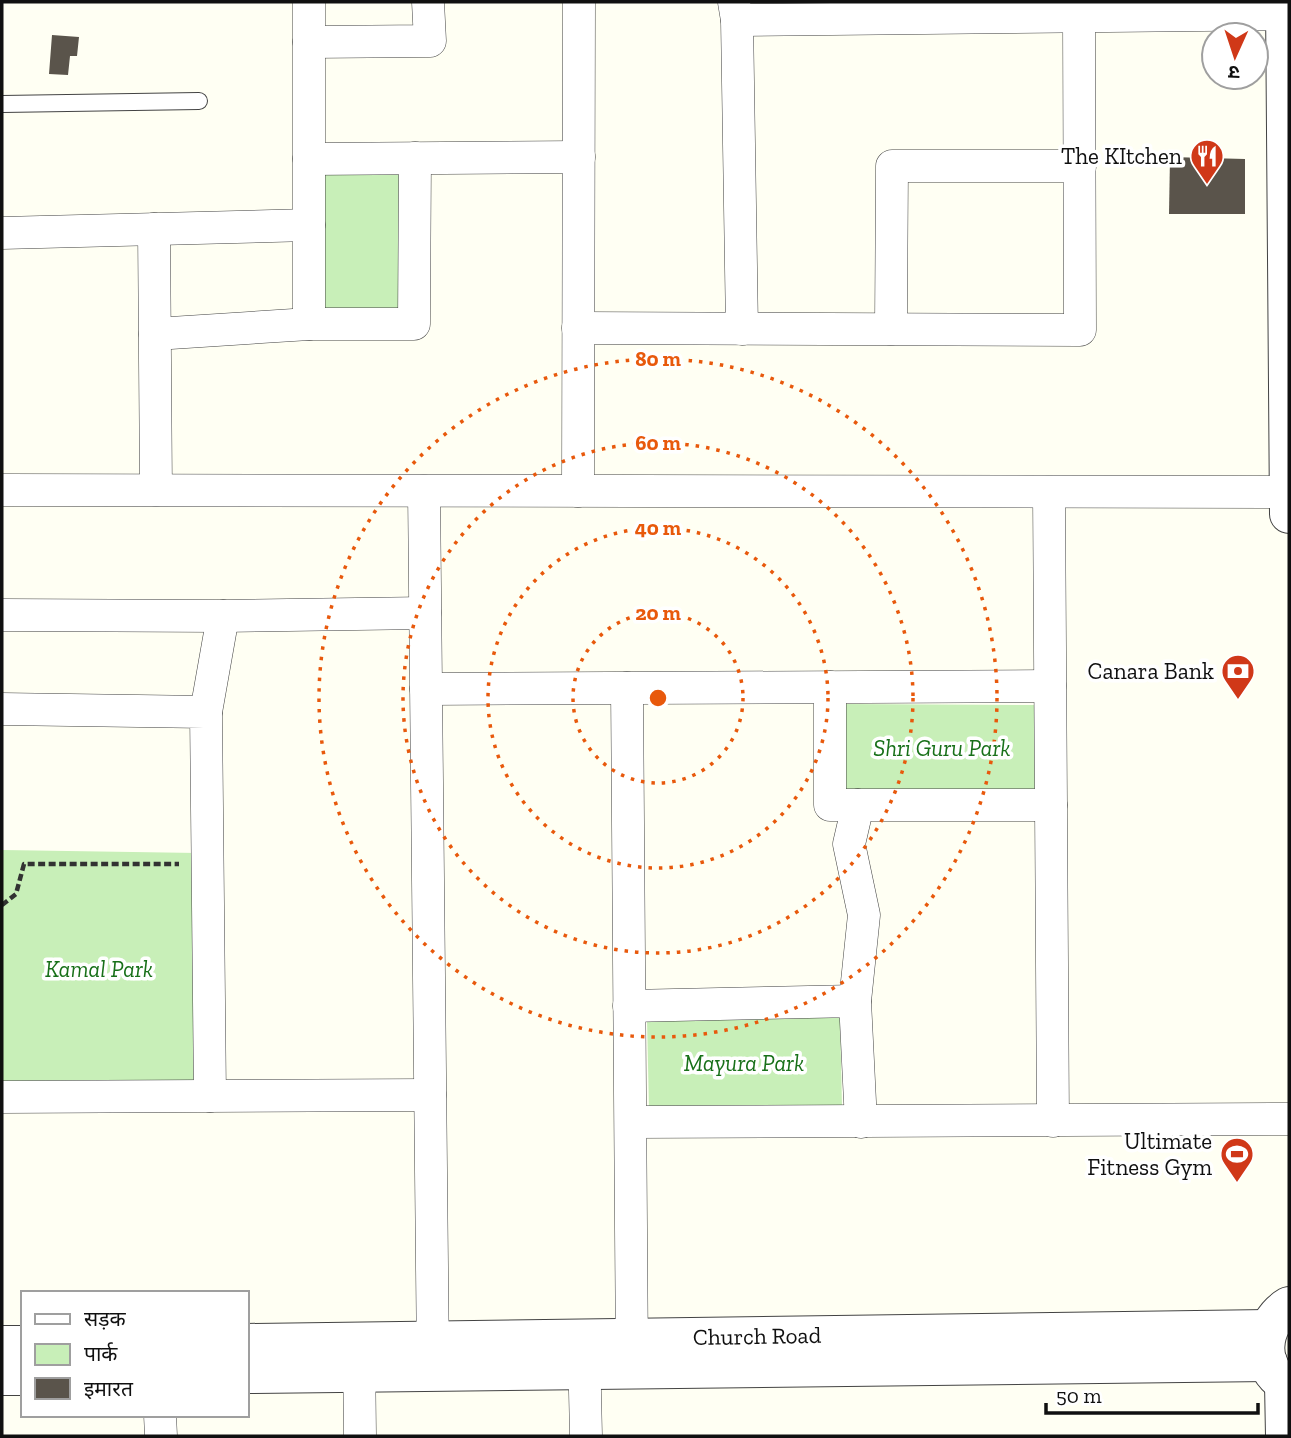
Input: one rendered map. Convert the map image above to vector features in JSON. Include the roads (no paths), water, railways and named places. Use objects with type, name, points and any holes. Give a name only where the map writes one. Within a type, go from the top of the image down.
[{"type":"street","points":[[309,2],[309,324]]},
{"type":"street","points":[[309,42],[430,41],[428,2]]},
{"type":"street","points":[[578,491],[579,2]]},
{"type":"street","points":[[742,329],[736,11],[1079,16],[1287,10],[1289,514]]},
{"type":"street","points":[[578,328],[1080,330],[1079,16]]},
{"type":"street","points":[[309,159],[579,157]]},
{"type":"street","points":[[155,334],[309,324],[414,324],[415,158]]},
{"type":"street","points":[[891,329],[892,166],[1080,166]]},
{"type":"street","points":[[2,233],[309,225]]},
{"type":"street","points":[[154,229],[156,490]]},
{"type":"street","points":[[2,490],[1289,492]]},
{"type":"street","points":[[424,491],[433,1356]]},
{"type":"street","points":[[1049,492],[1053,1121]]},
{"type":"street","points":[[2,615],[425,613]]},
{"type":"street","points":[[210,1096],[206,712],[223,616]]},
{"type":"street","points":[[830,687],[830,805],[1051,805]]},
{"type":"street","points":[[426,689],[1050,687]]},
{"type":"street","points":[[627,688],[632,1354]]},
{"type":"street","points":[[2,709],[206,712]]},
{"type":"street","points":[[858,805],[849,844],[864,915],[855,1002],[861,1122]]},
{"type":"street","points":[[629,1006],[855,1002]]},
{"type":"street","points":[[2,1097],[430,1095]]},
{"type":"street","points":[[631,1122],[1289,1119]]},
{"type":"street","name":"Church Road","points":[[248,1343],[359,1357]]},
{"type":"street","points":[[2,1345],[21,1345]]},
{"type":"street","points":[[1280,1353],[1285,1436]]},
{"type":"street","name":"Church Road","points":[[248,1374],[359,1357],[1280,1353]]},
{"type":"street","points":[[584,1354],[586,1436]]},
{"type":"street","points":[[359,1357],[360,1436]]},
{"type":"street","points":[[2,1376],[21,1376]]},
{"type":"street","points":[[160,1417],[161,1436]]},
{"type":"lane","points":[[2,104],[199,101]]},
{"type":"place","name":"The KItchen","points":[[1207,186]]},
{"type":"place","name":"Canara Bank","points":[[1238,701]]},
{"type":"place","name":"Ultimate Fitness Gym","points":[[1237,1184]]},
{"type":"park label","name":"Shri Guru Park","points":[[942,748]]},
{"type":"park label","name":"Kamal Park","points":[[99,969]]},
{"type":"park label","name":"Mayura Park","points":[[744,1063]]}]
